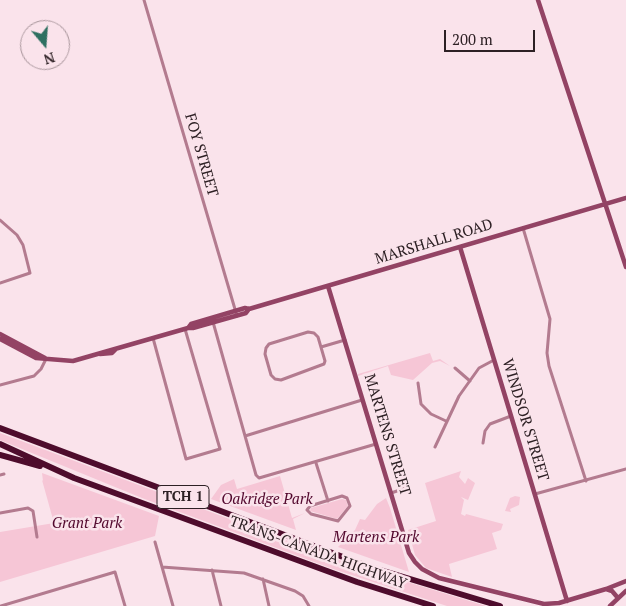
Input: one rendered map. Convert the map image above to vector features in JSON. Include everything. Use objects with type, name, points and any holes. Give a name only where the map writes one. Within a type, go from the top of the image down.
[{"type":"highway","name":"TRANS-CANADA HIGHWAY","points":[[0,428],[367,566],[500,606]]},
{"type":"highway","name":"TRANS-CANADA HIGHWAY","points":[[0,444],[74,478],[357,582],[433,606]]},
{"type":"highway","points":[[0,455],[74,478]]},
{"type":"street","name":"FOY STREET","points":[[144,0],[236,313]]},
{"type":"street","points":[[538,0],[626,267]]},
{"type":"street","name":"MARSHALL ROAD","points":[[186,328],[191,324],[236,313],[626,198]]},
{"type":"street","points":[[0,220],[17,235],[23,245],[30,273],[0,283]]},
{"type":"street","points":[[523,228],[550,319],[547,353],[549,366],[586,481]]},
{"type":"street","name":"WINDSOR STREET","points":[[460,247],[567,601]]},
{"type":"street","name":"MARTENS STREET","points":[[328,286],[409,553],[422,569],[439,578],[544,604],[554,604]]},
{"type":"street","name":"MARSHALL ROAD","points":[[0,339],[36,358],[73,361],[112,353],[115,350],[186,328],[213,322],[236,313]]},
{"type":"street","points":[[213,322],[245,436],[259,478],[377,444]]},
{"type":"street","points":[[153,338],[186,459],[220,449],[186,328]]},
{"type":"street","points":[[308,332],[318,336],[321,347],[325,360],[321,367],[281,380],[275,379],[271,375],[265,354],[270,344],[308,332]]},
{"type":"street","name":"MARSHALL ROAD","points":[[0,334],[46,358]]},
{"type":"street","points":[[6,342],[8,340],[30,350]]},
{"type":"street","points":[[321,347],[345,340]]},
{"type":"street","points":[[0,385],[39,373],[46,358]]},
{"type":"street","points":[[435,447],[456,401],[482,365],[494,360]]},
{"type":"street","points":[[456,368],[470,381]]},
{"type":"street","points":[[418,384],[421,404],[431,414],[446,421]]},
{"type":"street","points":[[245,436],[363,400]]},
{"type":"street","points":[[483,443],[485,431],[490,424],[511,416]]},
{"type":"street","points":[[316,462],[328,501]]},
{"type":"street","points":[[535,494],[626,469]]},
{"type":"street","points":[[391,493],[406,488]]},
{"type":"street","points":[[345,497],[349,501],[350,509],[338,521],[308,512],[307,510],[310,506],[328,501],[345,497]]},
{"type":"street","points":[[0,513],[28,508],[33,512],[37,537]]},
{"type":"street","points":[[155,542],[173,606]]},
{"type":"street","points":[[162,567],[244,573],[295,591],[303,596],[309,606]]},
{"type":"street","points":[[212,570],[221,606]]},
{"type":"street","points":[[1,606],[116,572],[125,606]]},
{"type":"street","points":[[263,579],[269,606]]},
{"type":"street","points":[[554,604],[608,589],[626,581]]},
{"type":"street","points":[[554,604],[562,598],[563,589]]},
{"type":"street","points":[[608,589],[618,598]]},
{"type":"street","points":[[608,589],[612,597],[610,606]]},
{"type":"street","points":[[610,606],[626,591]]},
{"type":"green space","points":[[430,353],[433,361],[440,359],[450,366],[440,361],[432,363],[413,380],[391,375],[388,366],[358,376],[358,374]]},
{"type":"green space","points":[[0,433],[355,566],[486,606],[447,606],[333,569],[142,498],[0,440]]},
{"type":"green space","points":[[461,471],[459,477],[465,484],[468,478],[475,483],[468,500],[461,497],[464,500],[461,514],[503,524],[501,530],[492,533],[497,549],[449,564],[452,577],[426,568],[415,555],[408,530],[436,521],[425,483]]},
{"type":"green space","name":"Grant Park","points":[[42,473],[159,516],[155,536],[0,582],[0,532],[54,523],[42,480]]},
{"type":"green space","name":"Oakridge Park","points":[[280,476],[292,518],[305,513],[293,519],[296,530],[211,499],[221,485],[234,479],[237,489]]},
{"type":"green space","points":[[520,497],[519,505],[510,509],[511,512],[505,511],[510,498]]},
{"type":"green space","name":"Martens Park","points":[[386,498],[409,572],[338,547],[355,530],[360,519],[365,520],[377,504]]},
{"type":"green space","points":[[342,499],[346,500],[348,506],[337,519],[310,511],[311,508]]}]
